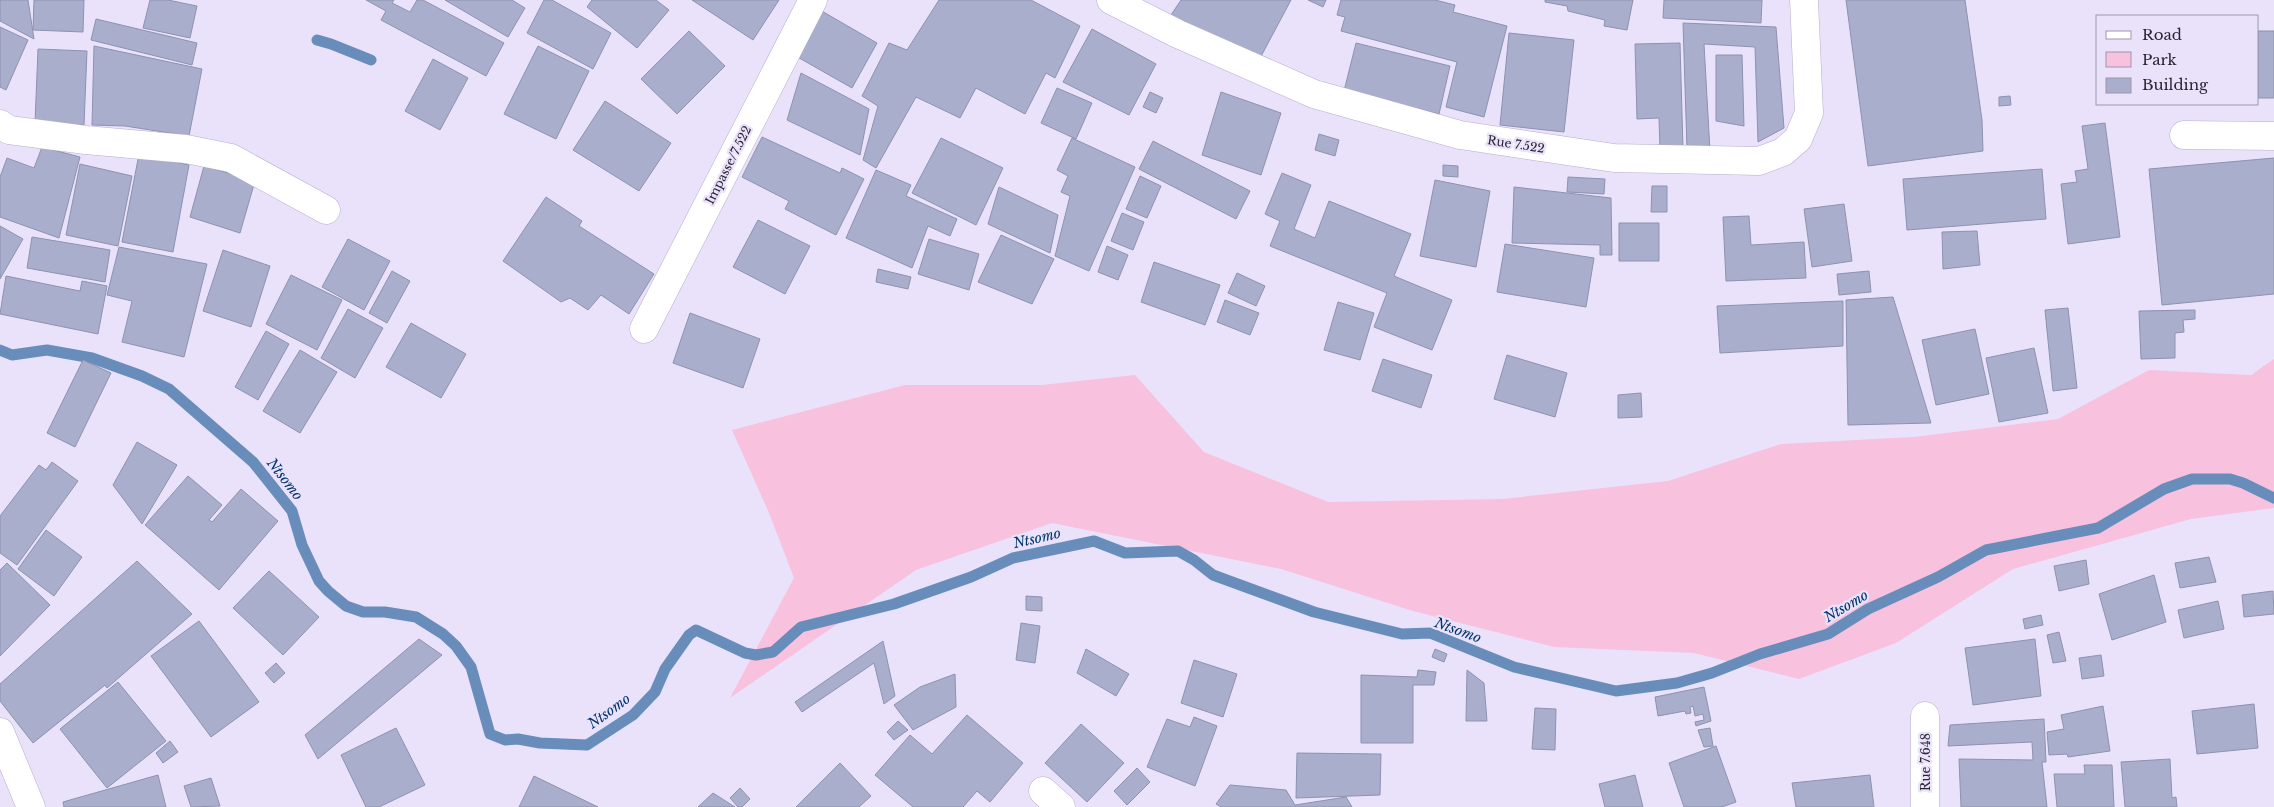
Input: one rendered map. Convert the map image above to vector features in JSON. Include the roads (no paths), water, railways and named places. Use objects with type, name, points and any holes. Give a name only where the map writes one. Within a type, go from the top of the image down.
[{"type":"street","name":"Impasse/7.522","points":[[644,329],[813,0]]},
{"type":"street","name":"Rue 7.522","points":[[1111,0],[1178,34],[1314,94],[1460,135],[1614,158],[1759,161],[1783,152],[1798,139],[1809,113],[1804,0]]},
{"type":"street","points":[[0,124],[9,130],[86,140],[186,149],[231,158],[326,210]]},
{"type":"street","points":[[2184,135],[2274,136]]},
{"type":"street","name":"Rue 7.648","points":[[1925,807],[1926,716]]},
{"type":"street","points":[[0,732],[7,769],[32,807]]},
{"type":"waterway","points":[[317,40],[371,60]]},
{"type":"waterway","name":"Ntsomo","points":[[0,350],[12,355],[47,350],[92,358],[142,376],[169,389],[253,462],[292,511],[302,545],[319,581],[328,591],[346,606],[363,612],[385,612],[416,617],[443,634],[456,646],[471,667],[490,734],[505,740],[518,739],[540,743],[587,745],[633,715],[655,692],[665,669],[689,635],[696,630],[745,653],[756,655],[773,652],[801,627],[894,604],[971,577],[1013,558],[1094,541],[1125,553],[1178,551],[1194,560],[1213,575],[1314,612],[1402,634],[1430,633],[1514,667],[1616,691],[1677,683],[1712,673],[1760,654],[1828,634],[1868,609],[1938,577],[1986,550],[2098,528],[2164,489],[2192,479],[2230,479],[2274,498]]}]
